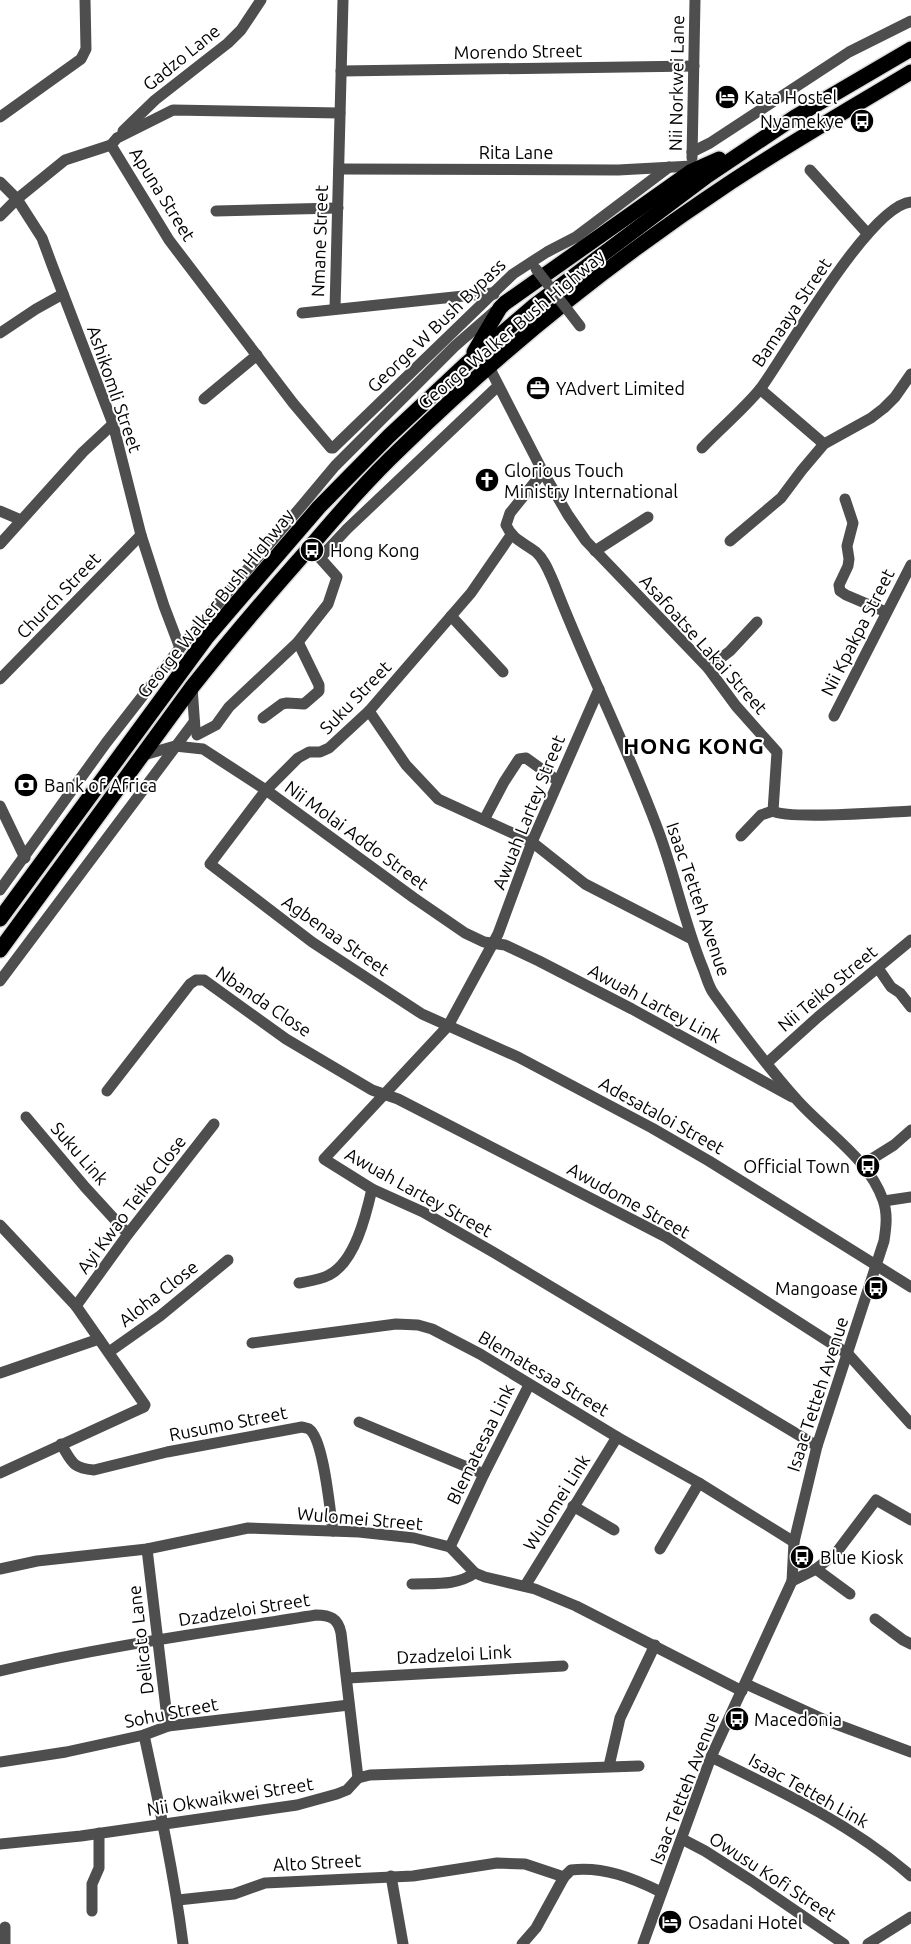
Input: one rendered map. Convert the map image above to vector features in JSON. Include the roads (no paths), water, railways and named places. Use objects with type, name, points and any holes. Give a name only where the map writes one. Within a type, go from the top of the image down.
[{"type":"highway","name":"George Walker Bush Highway","points":[[0,919],[207,637],[319,507],[389,436],[466,364],[535,305],[746,149],[840,89],[911,49]]},
{"type":"highway","name":"George Walker Bush Highway","points":[[0,950],[219,652],[334,518],[398,450],[489,366],[584,289],[680,216],[812,131],[911,72]]},
{"type":"highway","points":[[466,364],[502,305],[692,169],[746,149]]},
{"type":"street","points":[[0,117],[81,59],[86,49],[85,0]]},
{"type":"street","name":"Gadzo Lane","points":[[114,141],[155,100],[228,43],[241,30],[261,0]]},
{"type":"street","name":"Nmane Street","points":[[343,0],[335,309],[492,293]]},
{"type":"street","name":"Nii Norkwei Lane","points":[[692,169],[694,0]]},
{"type":"street","points":[[692,152],[710,143],[849,52],[911,21]]},
{"type":"street","name":"Morendo Street","points":[[341,71],[694,66]]},
{"type":"street","name":"Apuna Street","points":[[333,448],[293,403],[169,240],[114,141],[172,110],[340,113]]},
{"type":"street","points":[[0,216],[65,160],[114,141]]},
{"type":"street","name":"Rita Lane","points":[[339,169],[618,170],[669,167],[692,169]]},
{"type":"street","name":"George W Bush Bypass","points":[[333,448],[512,274],[547,252],[576,237],[669,167]]},
{"type":"street","points":[[810,170],[867,233]]},
{"type":"street","name":"Ashikomli Street","points":[[0,182],[18,199],[42,238],[113,424],[141,535],[180,648]]},
{"type":"street","name":"Bamaaya Street","points":[[702,448],[760,389],[794,335],[867,233],[902,202],[911,202]]},
{"type":"street","points":[[216,211],[338,208]]},
{"type":"street","points":[[536,270],[580,326]]},
{"type":"street","points":[[0,890],[25,858],[106,743],[180,648],[335,466],[455,346],[502,305],[492,293]]},
{"type":"street","points":[[0,333],[63,294]]},
{"type":"street","points":[[302,313],[335,309]]},
{"type":"street","points":[[204,399],[256,355]]},
{"type":"street","name":"Asafoatse Lakai Street","points":[[489,366],[543,472],[576,527],[595,551],[708,668],[736,706],[777,752],[773,811]]},
{"type":"street","points":[[730,541],[781,498],[824,444],[864,423],[884,408],[895,398],[911,374]]},
{"type":"street","points":[[197,734],[216,726],[229,707],[298,642],[328,604],[337,577],[320,558],[347,528],[498,386]]},
{"type":"street","points":[[760,389],[824,444]]},
{"type":"street","points":[[0,544],[82,452],[113,424]]},
{"type":"street","points":[[511,535],[506,525],[510,513],[543,472]]},
{"type":"street","points":[[845,499],[853,523],[847,546],[848,566],[839,585],[840,591],[886,612]]},
{"type":"street","points":[[0,511],[21,520]]},
{"type":"street","points":[[595,551],[648,517]]},
{"type":"street","name":"Church Street","points":[[0,679],[141,535]]},
{"type":"street","name":"Suku Street","points":[[210,864],[266,790],[298,758],[309,752],[320,752],[329,748],[369,711],[471,593],[511,535]]},
{"type":"street","name":"Isaac Tetteh Avenue","points":[[511,535],[536,552],[545,563],[659,831],[682,904],[690,938],[712,992],[766,1063],[798,1101],[862,1165],[884,1201],[886,1228],[877,1264],[817,1446],[794,1542],[792,1581],[711,1757],[643,1944]]},
{"type":"street","name":"Nii Kpakpa Street","points":[[834,716],[911,565]]},
{"type":"street","points":[[451,616],[503,672]]},
{"type":"street","points":[[708,668],[730,651],[757,622]]},
{"type":"street","points":[[263,718],[282,704],[304,704],[319,691],[319,685],[298,642]]},
{"type":"street","points":[[192,687],[194,722],[203,749]]},
{"type":"street","name":"Awuah Lartey Street","points":[[599,689],[532,842],[493,944],[448,1026],[324,1160],[372,1189],[423,1212],[493,1252],[817,1446]]},
{"type":"street","points":[[369,711],[406,765],[438,799],[532,842],[585,884],[690,938]]},
{"type":"street","points":[[0,981],[194,722]]},
{"type":"street","name":"Nii Molai Addo Street","points":[[144,755],[175,746],[203,749],[266,790],[465,933],[493,944]]},
{"type":"street","points":[[484,820],[504,782],[520,759],[526,758],[558,781]]},
{"type":"street","points":[[0,806],[25,858]]},
{"type":"street","points":[[741,836],[761,815],[773,811],[777,813],[798,814],[855,814],[911,811]]},
{"type":"street","name":"Agbenaa Street","points":[[210,864],[312,942],[422,1014],[448,1026]]},
{"type":"street","name":"Nii Teiko Street","points":[[766,1063],[911,940]]},
{"type":"street","name":"Awuah Lartey Link","points":[[493,944],[505,945],[539,961],[632,1009],[798,1101]]},
{"type":"street","points":[[878,968],[891,987],[900,993],[911,1008]]},
{"type":"street","name":"Nbanda Close","points":[[107,1091],[190,984],[196,980],[204,980],[286,1038],[359,1083],[384,1094]]},
{"type":"street","name":"Adesataloi Street","points":[[448,1026],[518,1057],[652,1128],[709,1161],[911,1286]]},
{"type":"street","name":"Awudome Street","points":[[384,1094],[398,1099],[571,1186],[666,1237],[848,1354],[911,1424]]},
{"type":"street","name":"Suku Link","points":[[26,1117],[85,1187],[128,1234]]},
{"type":"street","name":"Ayi Kwao Teiko Close","points":[[76,1306],[128,1234],[214,1124]]},
{"type":"street","points":[[862,1165],[894,1145],[911,1130]]},
{"type":"street","points":[[299,1283],[319,1279],[338,1269],[350,1252],[364,1223],[372,1189]]},
{"type":"street","points":[[884,1201],[911,1197]]},
{"type":"street","points":[[0,1225],[76,1306],[145,1402],[144,1407],[0,1472]]},
{"type":"street","name":"Aloha Close","points":[[109,1352],[160,1316],[228,1260]]},
{"type":"street","name":"Blematesaa Street","points":[[252,1343],[388,1325],[418,1325],[432,1329],[480,1354],[794,1542]]},
{"type":"street","points":[[0,1373],[99,1338]]},
{"type":"street","name":"Blematesaa Link","points":[[450,1547],[484,1474],[530,1385]]},
{"type":"street","points":[[359,1422],[484,1474]]},
{"type":"street","name":"Rusumo Street","points":[[61,1444],[74,1465],[94,1470],[167,1452],[306,1428],[314,1434],[321,1452],[333,1531]]},
{"type":"street","name":"Wulomei Link","points":[[525,1586],[617,1437]]},
{"type":"street","points":[[660,1549],[699,1484]]},
{"type":"street","points":[[792,1581],[816,1569],[836,1553],[876,1500],[911,1520]]},
{"type":"street","points":[[573,1506],[614,1530]]},
{"type":"street","name":"Wulomei Street","points":[[0,1569],[37,1561],[147,1548],[248,1528],[333,1531],[414,1538],[450,1547]]},
{"type":"street","points":[[450,1547],[475,1573],[525,1586],[576,1606],[744,1688],[911,1752]]},
{"type":"street","name":"Delicato Lane","points":[[147,1548],[168,1726]]},
{"type":"street","points":[[816,1569],[850,1594]]},
{"type":"street","points":[[412,1584],[454,1582],[464,1580],[475,1573]]},
{"type":"street","name":"Dzadzeloi Street","points":[[0,1671],[60,1657],[157,1640],[316,1615],[328,1616],[340,1626],[348,1678],[349,1705],[358,1778]]},
{"type":"street","points":[[875,1619],[911,1644]]},
{"type":"street","points":[[609,1766],[620,1718],[655,1645]]},
{"type":"street","name":"Dzadzeloi Link","points":[[348,1678],[563,1666]]},
{"type":"street","name":"Sohu Street","points":[[0,1762],[66,1752],[144,1735],[168,1726],[349,1705]]},
{"type":"street","points":[[144,1735],[178,1900],[184,1944]]},
{"type":"street","name":"Isaac Tetteh Link","points":[[711,1757],[825,1814],[864,1839],[911,1876]]},
{"type":"street","points":[[358,1778],[370,1775],[639,1766]]},
{"type":"street","name":"Nii Okwaikwei Street","points":[[0,1844],[99,1833],[297,1805],[347,1790],[358,1778]]},
{"type":"street","points":[[92,1911],[92,1884],[99,1868],[99,1833]]},
{"type":"street","name":"Owusu Kofi Street","points":[[682,1839],[705,1851],[752,1881],[844,1944]]},
{"type":"street","name":"Alto Street","points":[[178,1900],[234,1894],[265,1883],[413,1876],[497,1863],[525,1864],[564,1877]]},
{"type":"street","points":[[522,1944],[536,1928],[564,1877],[571,1870],[605,1872],[638,1881],[661,1892]]},
{"type":"street","points":[[391,1876],[403,1944]]},
{"type":"street","points":[[868,1944],[911,1917]]},
{"type":"street","points":[[5,1927],[5,1944]]},
{"type":"place","name":"Kata Hostel","points":[[727,97]]},
{"type":"place","name":"Nyamekye","points":[[862,121]]},
{"type":"place","name":"YAdvert Limited","points":[[538,388]]},
{"type":"place","name":"Glorious Touch Ministry International","points":[[487,480]]},
{"type":"place","name":"Hong Kong","points":[[312,550]]},
{"type":"place","name":"Bank of Africa","points":[[26,785]]},
{"type":"place","name":"Official Town","points":[[868,1166]]},
{"type":"place","name":"Mangoase","points":[[876,1288]]},
{"type":"place","name":"Blue Kiosk","points":[[802,1557]]},
{"type":"place","name":"Macedonia","points":[[737,1719]]},
{"type":"place","name":"Osadani Hotel","points":[[670,1922]]},
{"type":"district","name":"HONG KONG","points":[[694,745]]}]
